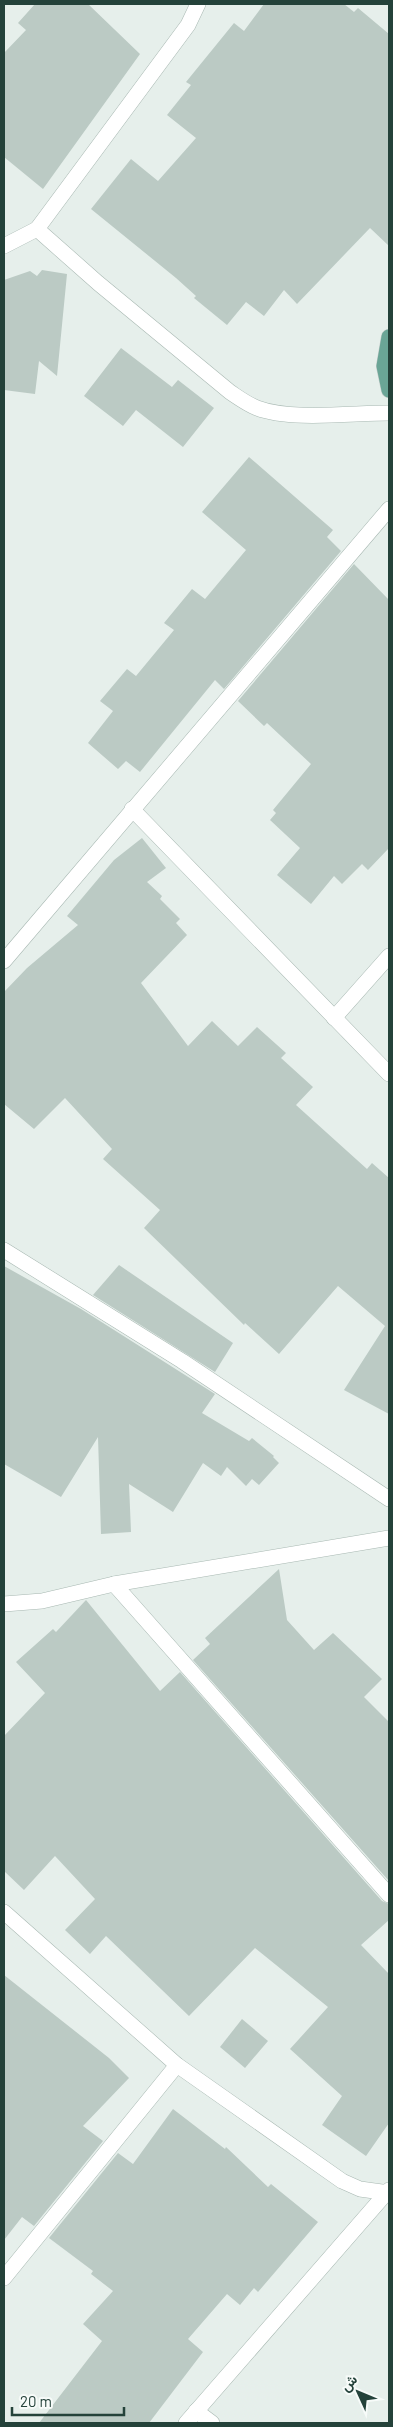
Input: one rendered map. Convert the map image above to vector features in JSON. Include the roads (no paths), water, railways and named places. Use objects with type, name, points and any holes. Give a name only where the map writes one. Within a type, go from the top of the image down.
[{"type":"main road","points":[[389,337],[384,366],[389,390]]},
{"type":"street","points":[[4,246],[37,229],[188,25],[198,4]]},
{"type":"street","points":[[37,229],[98,282],[245,403],[258,409],[287,414],[389,413]]},
{"type":"street","points":[[4,961],[132,808],[389,509]]},
{"type":"street","points":[[132,808],[389,1074]]},
{"type":"street","points":[[334,1018],[389,956]]},
{"type":"street","points":[[4,1250],[182,1360],[389,1499]]},
{"type":"street","points":[[4,1604],[42,1600],[114,1584],[389,1538]]},
{"type":"street","points":[[114,1584],[389,1895]]},
{"type":"street","points":[[4,1912],[177,2065],[342,2181],[360,2189],[388,2192]]},
{"type":"street","points":[[4,2278],[177,2065]]},
{"type":"street","points":[[186,2423],[388,2192]]},
{"type":"street","points":[[196,2411],[212,2423]]}]
